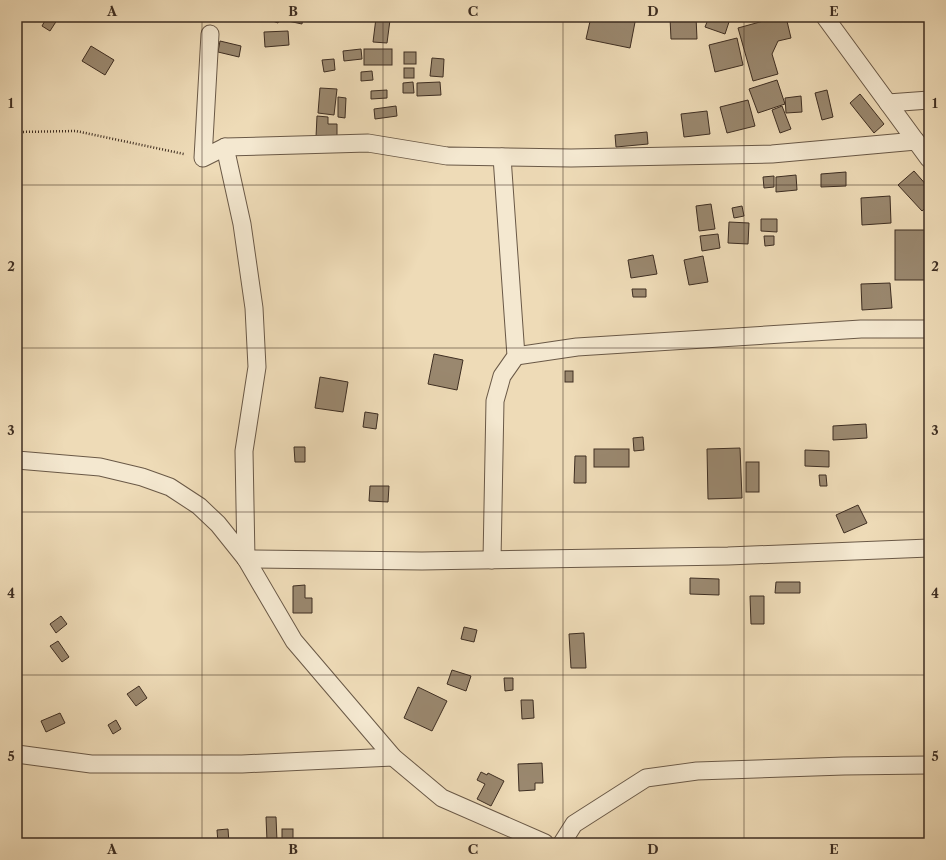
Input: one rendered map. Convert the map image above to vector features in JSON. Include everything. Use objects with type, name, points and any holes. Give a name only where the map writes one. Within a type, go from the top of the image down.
[{"type":"street","points":[[825,17],[929,159]]},
{"type":"street","points":[[203,158],[210,34]]},
{"type":"street","points":[[888,103],[929,100]]},
{"type":"street","points":[[203,158],[224,147],[368,143],[447,156],[571,158],[772,154],[916,142]]},
{"type":"street","points":[[224,147],[242,224],[254,308],[257,367],[244,451],[246,559]]},
{"type":"street","points":[[492,560],[495,401],[502,376],[516,356],[502,157]]},
{"type":"street","points":[[516,356],[577,347],[861,329],[929,329]]},
{"type":"street","points":[[17,460],[100,467],[142,477],[170,487],[198,506],[218,524],[246,559],[294,641],[393,757],[442,798],[545,843]]},
{"type":"street","points":[[246,559],[422,561],[492,560],[728,556],[929,548]]},
{"type":"street","points":[[17,754],[91,764],[242,764],[393,757]]},
{"type":"street","points":[[562,843],[574,824],[646,778],[697,771],[929,765]]},
{"type":"path","points":[[17,132],[76,131],[203,158]]},
{"type":"building","points":[[47,17],[59,17],[50,31],[42,26]]},
{"type":"building","points":[[271,17],[280,17],[278,23],[270,20]]},
{"type":"building","points":[[288,17],[303,17],[302,24],[288,21]]},
{"type":"building","points":[[360,17],[373,17],[372,21],[360,19]]},
{"type":"building","points":[[591,17],[636,17],[630,48],[586,39]]},
{"type":"building","points":[[696,17],[697,39],[671,39],[670,18]]},
{"type":"building","points":[[709,17],[717,17],[729,22],[725,34],[705,27]]},
{"type":"building","points":[[778,17],[786,17],[791,38],[778,41],[772,54],[778,74],[753,81],[738,28]]},
{"type":"building","points":[[376,18],[390,20],[387,43],[373,42]]},
{"type":"building","points":[[288,31],[289,45],[265,47],[264,32]]},
{"type":"building","points":[[737,38],[743,65],[715,72],[709,45]]},
{"type":"building","points":[[220,41],[241,46],[239,57],[218,52]]},
{"type":"building","points":[[91,46],[114,60],[105,75],[82,61]]},
{"type":"building","points":[[361,49],[362,59],[344,61],[343,51]]},
{"type":"building","points":[[364,49],[392,49],[392,65],[364,65]]},
{"type":"building","points":[[404,52],[416,52],[416,64],[404,64]]},
{"type":"building","points":[[432,58],[444,59],[443,77],[430,76]]},
{"type":"building","points":[[334,59],[335,70],[324,72],[322,60]]},
{"type":"building","points":[[404,68],[414,68],[414,78],[404,78]]},
{"type":"building","points":[[372,71],[373,80],[361,81],[361,72]]},
{"type":"building","points":[[777,80],[785,104],[758,113],[749,89]]},
{"type":"building","points":[[413,82],[414,93],[403,93],[403,83]]},
{"type":"building","points":[[440,82],[441,95],[417,96],[417,83]]},
{"type":"building","points":[[320,88],[337,89],[334,115],[318,113]]},
{"type":"building","points":[[387,90],[387,98],[371,99],[371,91]]},
{"type":"building","points":[[827,90],[833,117],[822,120],[815,93]]},
{"type":"building","points":[[860,94],[884,124],[874,133],[850,103]]},
{"type":"building","points":[[801,96],[802,112],[786,113],[785,98]]},
{"type":"building","points":[[338,97],[346,98],[345,118],[338,117]]},
{"type":"building","points":[[748,100],[755,126],[727,133],[720,107]]},
{"type":"building","points":[[396,106],[397,116],[375,119],[374,109]]},
{"type":"building","points":[[782,106],[791,129],[780,133],[772,110]]},
{"type":"building","points":[[707,111],[710,134],[684,137],[681,114]]},
{"type":"building","points":[[317,116],[328,117],[328,124],[337,124],[337,138],[316,137]]},
{"type":"building","points":[[647,132],[648,144],[616,147],[615,135]]},
{"type":"building","points":[[914,171],[929,188],[929,205],[922,211],[898,185]]},
{"type":"building","points":[[846,172],[846,186],[821,187],[821,174]]},
{"type":"building","points":[[796,175],[797,190],[776,192],[776,177]]},
{"type":"building","points":[[774,176],[774,187],[764,188],[763,177]]},
{"type":"building","points":[[890,196],[891,223],[862,225],[861,198]]},
{"type":"building","points":[[711,204],[715,229],[699,231],[696,206]]},
{"type":"building","points":[[742,206],[744,216],[734,218],[732,208]]},
{"type":"building","points":[[761,219],[777,219],[777,232],[761,231]]},
{"type":"building","points":[[729,222],[749,223],[748,244],[728,243]]},
{"type":"building","points":[[895,230],[929,230],[929,280],[895,280]]},
{"type":"building","points":[[718,234],[720,248],[702,251],[700,236]]},
{"type":"building","points":[[764,236],[774,236],[774,245],[765,246]]},
{"type":"building","points":[[653,255],[657,274],[631,278],[628,260]]},
{"type":"building","points":[[703,256],[708,282],[689,285],[684,260]]},
{"type":"building","points":[[890,283],[892,308],[862,310],[861,284]]},
{"type":"building","points":[[632,289],[646,289],[646,297],[633,297]]},
{"type":"building","points":[[434,354],[463,360],[457,390],[428,384]]},
{"type":"building","points":[[565,371],[573,371],[573,382],[565,382]]},
{"type":"building","points":[[320,377],[348,382],[343,412],[315,408]]},
{"type":"building","points":[[365,412],[378,414],[376,429],[363,427]]},
{"type":"building","points":[[866,424],[867,438],[833,440],[833,426]]},
{"type":"building","points":[[643,437],[644,450],[634,451],[633,438]]},
{"type":"building","points":[[294,447],[305,447],[305,462],[295,462]]},
{"type":"building","points":[[740,448],[742,498],[708,499],[707,449]]},
{"type":"building","points":[[594,449],[629,449],[629,467],[594,467]]},
{"type":"building","points":[[805,450],[829,451],[829,467],[805,466]]},
{"type":"building","points":[[575,456],[586,456],[586,483],[574,483]]},
{"type":"building","points":[[746,462],[759,462],[759,492],[746,492]]},
{"type":"building","points":[[819,475],[826,475],[827,486],[820,486]]},
{"type":"building","points":[[370,486],[389,486],[388,502],[369,501]]},
{"type":"building","points":[[858,505],[867,523],[844,533],[836,515]]},
{"type":"building","points":[[690,578],[719,579],[719,595],[690,594]]},
{"type":"building","points":[[776,582],[800,582],[800,593],[775,593]]},
{"type":"building","points":[[305,585],[305,598],[312,598],[312,613],[293,613],[293,586]]},
{"type":"building","points":[[750,596],[764,596],[764,624],[751,624]]},
{"type":"building","points":[[61,616],[67,624],[56,633],[50,624]]},
{"type":"building","points":[[464,627],[477,630],[474,642],[461,639]]},
{"type":"building","points":[[584,633],[586,668],[571,668],[569,634]]},
{"type":"building","points":[[58,641],[69,657],[62,662],[50,646]]},
{"type":"building","points":[[452,670],[471,676],[466,691],[447,684]]},
{"type":"building","points":[[504,678],[513,678],[513,690],[505,691]]},
{"type":"building","points":[[139,686],[147,698],[136,706],[127,694]]},
{"type":"building","points":[[418,687],[447,701],[432,731],[404,718]]},
{"type":"building","points":[[521,700],[533,700],[534,718],[522,719]]},
{"type":"building","points":[[60,713],[65,723],[46,732],[41,721]]},
{"type":"building","points":[[116,720],[121,729],[113,734],[108,725]]},
{"type":"building","points":[[542,763],[543,783],[535,783],[535,790],[519,791],[518,764]]},
{"type":"building","points":[[481,772],[487,775],[488,773],[504,781],[491,806],[477,799],[485,784],[477,780]]},
{"type":"building","points":[[266,817],[276,817],[277,841],[267,841]]},
{"type":"building","points":[[228,829],[229,843],[218,843],[217,830]]},
{"type":"building","points":[[282,829],[293,829],[293,840],[282,840]]}]
